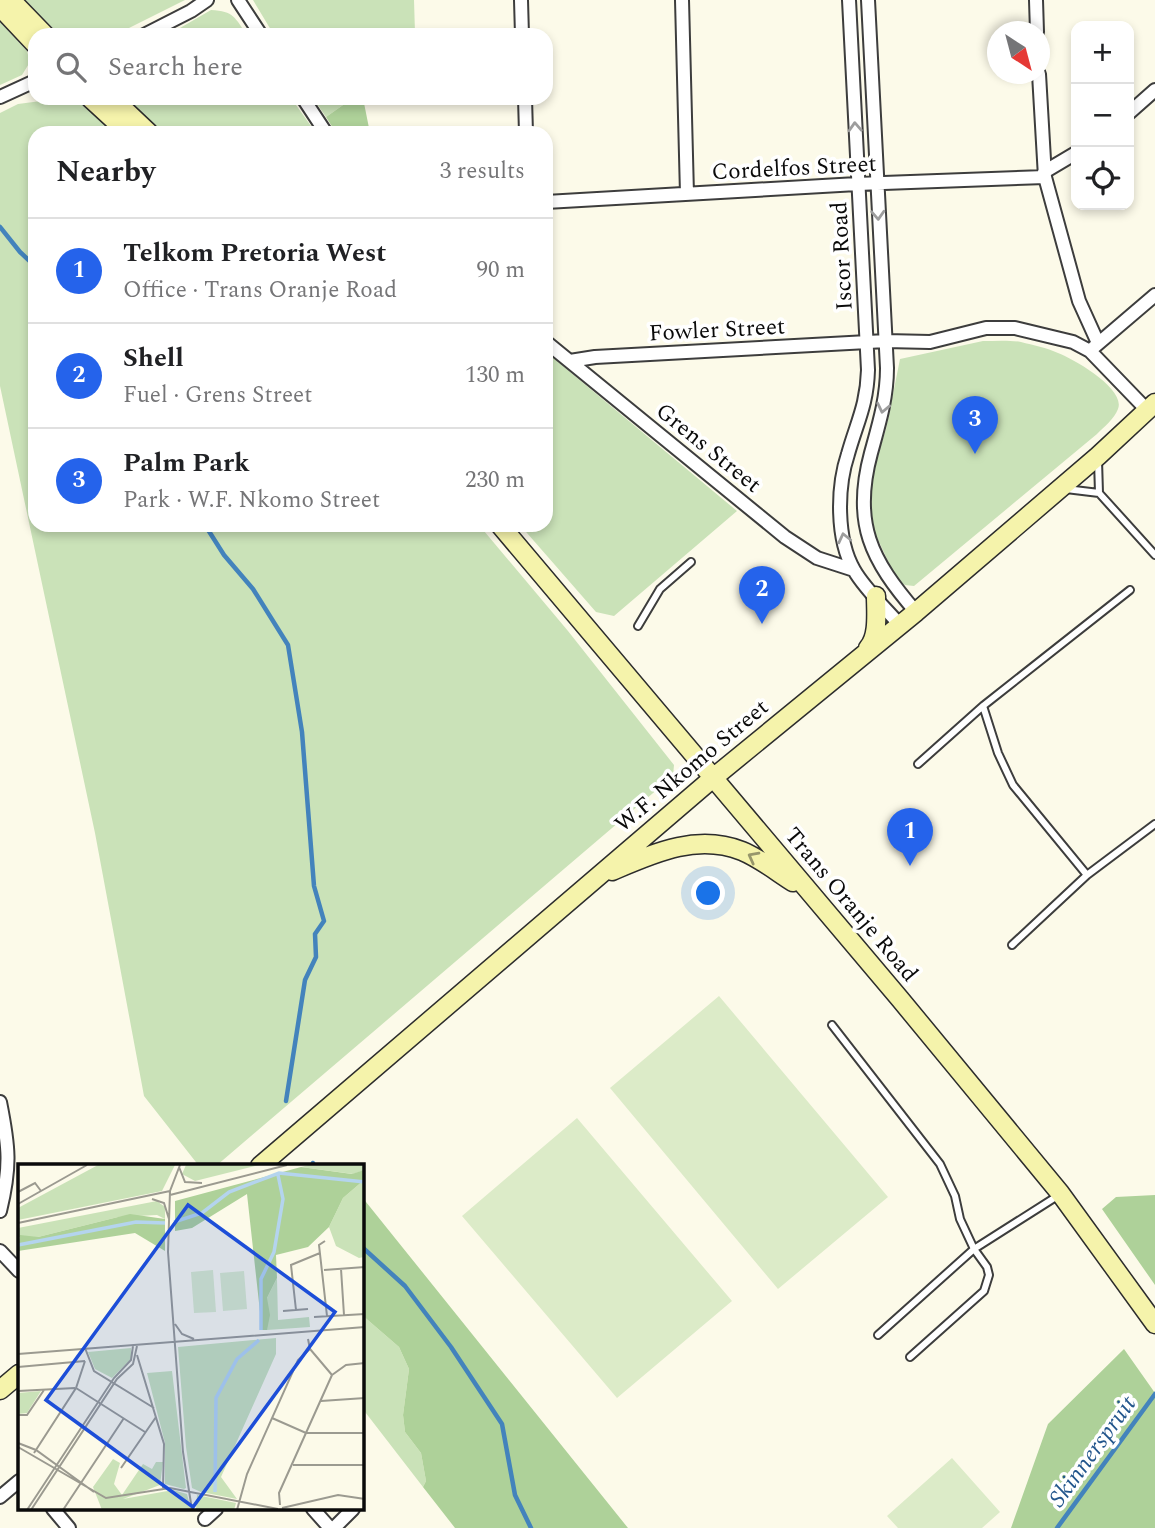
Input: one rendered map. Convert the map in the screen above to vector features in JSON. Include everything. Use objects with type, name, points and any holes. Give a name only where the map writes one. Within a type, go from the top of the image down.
[{"type":"main road","points":[[11,0],[38,28]]},
{"type":"main road","points":[[0,7],[28,37]]},
{"type":"main road","points":[[98,105],[120,126]]},
{"type":"main road","points":[[119,105],[142,126]]},
{"type":"main road","name":"W.F. Nkomo Street","points":[[262,1164],[594,878],[863,653],[916,612],[1151,407]]},
{"type":"main road","name":"Trans Oranje Road","points":[[506,532],[1060,1194],[1155,1324]]},
{"type":"main road","points":[[863,653],[872,644],[876,596]]},
{"type":"main road","points":[[594,878],[648,855],[677,846],[702,843],[742,851],[811,894]]},
{"type":"main road","points":[[0,1390],[18,1375]]},
{"type":"street","points":[[158,28],[207,0]]},
{"type":"street","points":[[238,0],[256,28]]},
{"type":"street","points":[[521,0],[522,28]]},
{"type":"street","points":[[682,0],[687,194]]},
{"type":"street","name":"Iscor Road","points":[[849,0],[867,342],[867,389],[864,407],[847,455],[840,508],[842,531],[854,570]]},
{"type":"street","name":"Iscor Road","points":[[869,0],[887,389],[866,476],[864,522],[879,564],[916,612]]},
{"type":"street","points":[[1036,0],[1037,21]]},
{"type":"street","points":[[0,97],[28,84]]},
{"type":"street","points":[[1040,84],[1045,175],[1094,347],[1151,407]]},
{"type":"street","points":[[1134,109],[1155,90]]},
{"type":"street","points":[[308,105],[321,126]]},
{"type":"street","points":[[525,105],[526,126]]},
{"type":"street","name":"Cordelfos Street","points":[[553,202],[1045,175],[1071,157]]},
{"type":"street","points":[[1094,347],[1155,295]]},
{"type":"street","name":"Fowler Street","points":[[570,360],[867,342],[930,341],[998,327],[1046,334],[1094,347]]},
{"type":"street","name":"Grens Street","points":[[553,347],[785,537],[817,558],[854,570]]},
{"type":"street","points":[[854,570],[900,625]]},
{"type":"street","points":[[0,1102],[9,1143],[9,1160],[0,1211]]},
{"type":"street","points":[[0,1251],[18,1270]]},
{"type":"street","points":[[0,1497],[18,1482]]},
{"type":"street","points":[[54,1510],[69,1528]]},
{"type":"street","points":[[205,1519],[215,1510]]},
{"type":"street","points":[[314,1510],[332,1528],[352,1510]]},
{"type":"lane","points":[[1098,456],[1099,493]]},
{"type":"lane","points":[[1061,488],[1099,493],[1155,555]]},
{"type":"lane","points":[[638,626],[660,589],[691,562]]},
{"type":"lane","points":[[918,764],[983,706],[1130,590]]},
{"type":"lane","points":[[983,706],[998,753],[1013,785],[1087,875]]},
{"type":"lane","points":[[1012,944],[1087,875],[1155,824]]},
{"type":"lane","points":[[832,1025],[940,1164],[950,1181],[960,1219],[989,1275],[984,1291],[910,1357]]},
{"type":"lane","points":[[878,1335],[974,1249],[1060,1194]]},
{"type":"green space","points":[[24,0],[185,0],[129,28],[53,28]]},
{"type":"green space","points":[[253,0],[414,0],[415,28],[270,28]]},
{"type":"green space","points":[[211,10],[229,14],[242,28],[180,28]]},
{"type":"green space","points":[[0,22],[27,51],[28,65],[22,75],[0,85]]},
{"type":"green space","points":[[18,104],[86,105],[107,126],[28,126],[28,518],[0,386],[0,113]]},
{"type":"green space","points":[[131,105],[296,105],[311,126],[151,126]]},
{"type":"green space","points":[[318,105],[343,105],[326,117]]},
{"type":"green space","points":[[343,105],[364,105],[369,126],[332,126],[326,117]]},
{"type":"green space","points":[[983,341],[1021,342],[1066,356],[1107,384],[1118,401],[1118,409],[1097,434],[914,586],[905,585],[897,580],[872,527],[870,503],[872,474],[886,429],[900,359]]},
{"type":"green space","points":[[553,358],[737,511],[614,616],[596,612],[526,532],[553,532]]},
{"type":"green space","points":[[31,532],[485,532],[568,631],[674,765],[673,776],[218,1164],[197,1164],[144,1096],[95,833]]},
{"type":"green space","points":[[719,996],[888,1197],[778,1289],[610,1088]]},
{"type":"green space","points":[[577,1118],[732,1301],[617,1398],[462,1216]]},
{"type":"green space","points":[[1155,1195],[1155,1285],[1102,1209],[1116,1197]]},
{"type":"green space","points":[[364,1199],[628,1528],[455,1528],[423,1487],[426,1481],[421,1453],[405,1432],[403,1415],[409,1369],[399,1347],[364,1317]]},
{"type":"green space","points":[[364,1317],[399,1347],[409,1369],[403,1415],[405,1432],[421,1453],[426,1481],[423,1487],[364,1411]]},
{"type":"green space","points":[[1124,1349],[1155,1393],[1155,1528],[1011,1528],[1048,1424]]},
{"type":"green space","points":[[952,1458],[1000,1512],[982,1528],[898,1528],[887,1516]]},
{"type":"waterway","points":[[0,227],[28,259]]},
{"type":"waterway","points":[[209,532],[224,555],[253,589],[288,645],[302,732],[314,886],[324,921],[315,934],[316,957],[305,980],[286,1101]]},
{"type":"waterway","points":[[364,1249],[405,1286],[451,1347],[502,1424],[515,1495],[531,1528]]},
{"type":"waterway","name":"Skinnerspruit","points":[[1057,1528],[1155,1394]]},
{"type":"place","name":"Palm Park","points":[[975,454]]},
{"type":"place","name":"Shell","points":[[762,624]]},
{"type":"place","name":"Telkom Pretoria West","points":[[910,866]]}]
